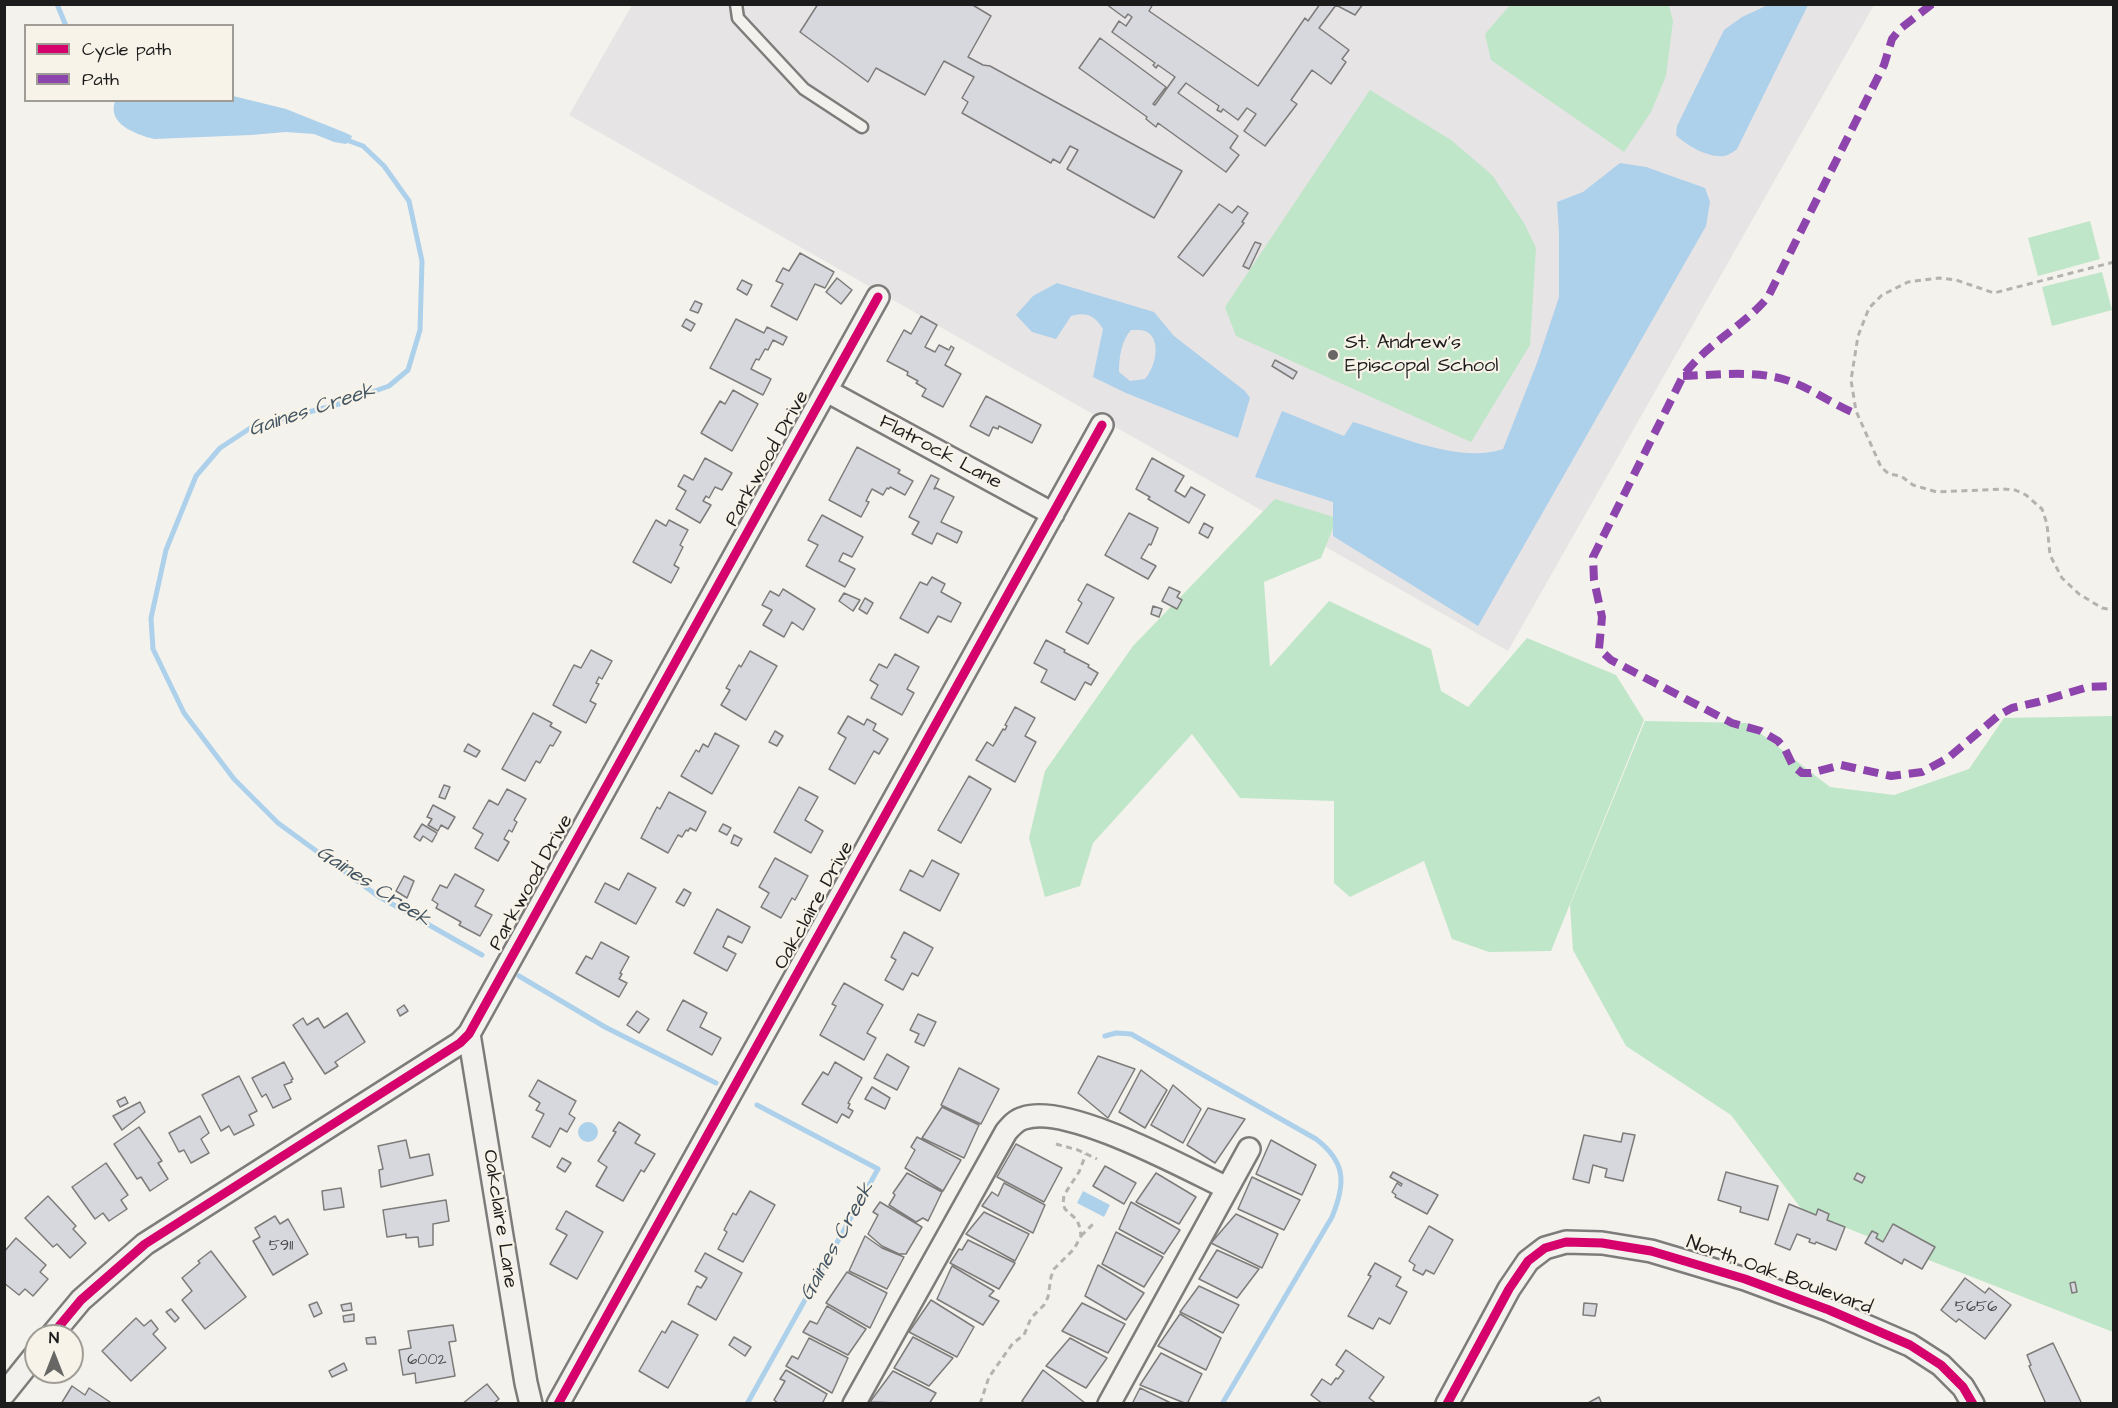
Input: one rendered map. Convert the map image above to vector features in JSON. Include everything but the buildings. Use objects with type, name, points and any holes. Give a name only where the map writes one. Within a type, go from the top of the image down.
[{"type":"street","name":"Parkwood Drive","points":[[61,1324],[81,1300],[145,1244],[460,1043],[469,1034],[878,297]]},
{"type":"street","name":"Flatrock Lane","points":[[826,392],[1053,514]]},
{"type":"street","name":"Oakclaire Drive","points":[[558,1404],[1102,425]]},
{"type":"street","name":"Oakclaire Lane","points":[[469,1034],[531,1404]]},
{"type":"street","points":[[854,1404],[1001,1141],[1014,1123],[1024,1118],[1038,1116],[1079,1122],[1104,1131],[1227,1188]]},
{"type":"street","points":[[1109,1404],[1249,1149]]},
{"type":"street","name":"North Oak Boulevard","points":[[1447,1404],[1509,1289],[1528,1261],[1545,1248],[1566,1242],[1602,1243],[1651,1251],[1787,1294],[1910,1345],[1941,1365],[1968,1395]]},
{"type":"street","points":[[4,1394],[24,1369]]},
{"type":"lane","points":[[736,4],[738,18],[804,88],[861,127]]},
{"type":"path","points":[[2114,262],[1994,292],[1956,280],[1939,278],[1908,282],[1882,295],[1869,308],[1858,336],[1851,380],[1856,411],[1881,466],[1889,474],[1901,476],[1913,485],[1937,492],[2003,489],[2015,490],[2026,495],[2042,509],[2047,524],[2050,555],[2062,578],[2079,594],[2102,608],[2114,610]]},
{"type":"path","points":[[1056,1144],[1097,1159]]},
{"type":"path","points":[[1081,1236],[1077,1220],[1063,1204],[1064,1195],[1079,1172],[1086,1154]]},
{"type":"path","points":[[980,1404],[989,1377],[1013,1343],[1024,1335],[1031,1318],[1044,1305],[1054,1269],[1074,1249],[1081,1236],[1095,1222]]},
{"type":"shaded area","name":"St. Andrew's Episcopal School","points":[[632,5],[1874,5],[1508,651],[569,115]]},
{"type":"green space","points":[[1511,4],[1669,5],[1673,21],[1666,76],[1651,112],[1624,152],[1491,60],[1485,34]]},
{"type":"green space","points":[[1370,90],[1451,140],[1492,175],[1524,223],[1536,248],[1530,345],[1471,442],[1236,336],[1225,307]]},
{"type":"green space","points":[[2090,221],[2100,259],[2038,276],[2028,238]]},
{"type":"green space","points":[[2102,272],[2112,310],[2052,326],[2042,287]]},
{"type":"green space","points":[[1275,499],[1337,518],[1321,558],[1264,582],[1270,667],[1329,601],[1431,649],[1441,691],[1468,707],[1527,638],[1616,675],[1644,720],[1551,951],[1489,952],[1452,939],[1424,861],[1350,897],[1334,883],[1334,801],[1240,798],[1192,734],[1093,843],[1080,886],[1045,897],[1029,838],[1045,771],[1133,646]]},
{"type":"green space","points":[[2113,716],[2113,1332],[1803,1211],[1731,1115],[1626,1046],[1573,950],[1570,905],[1645,721],[1747,723],[1830,787],[1894,795],[1969,769],[2004,718]]},
{"type":"water","points":[[1768,5],[1808,5],[1737,149],[1724,156],[1698,150],[1676,135],[1677,126],[1724,30],[1742,17]]},
{"type":"water","points":[[234,96],[286,109],[352,136],[346,144],[314,134],[286,132],[154,139],[124,127],[115,116],[115,102],[234,102]]},
{"type":"water","points":[[1620,163],[1646,167],[1705,188],[1710,202],[1706,226],[1478,626],[1333,536],[1333,502],[1255,477],[1282,411],[1344,436],[1353,422],[1428,446],[1448,450],[1486,453],[1503,449],[1537,363],[1559,297],[1557,202],[1583,192]]},
{"type":"water","points":[[1057,283],[1154,312],[1174,336],[1245,391],[1250,398],[1238,438],[1126,393],[1093,377],[1103,329],[1100,324],[1090,316],[1077,315],[1071,316],[1056,339],[1032,332],[1016,315],[1033,296]],"holes":[[[1131,330],[1148,332],[1156,350],[1151,369],[1145,379],[1130,381],[1119,372],[1119,367],[1123,344]]]},
{"type":"water","points":[[588,1122],[595,1125],[598,1132],[595,1139],[588,1142],[581,1139],[578,1132],[581,1125]]},
{"type":"water","points":[[1083,1191],[1110,1205],[1104,1217],[1077,1203]]},
{"type":"waterway","name":"Gaines Creek","points":[[57,4],[65,24]]},
{"type":"waterway","name":"Gaines Creek","points":[[344,139],[363,146],[384,166],[409,201],[422,261],[420,330],[408,370],[389,386],[339,404],[252,427],[220,448],[196,476],[166,550],[151,618],[153,649],[184,713],[234,779],[278,823],[378,896],[482,955]]},
{"type":"waterway","name":"Gaines Creek","points":[[519,976],[605,1027],[716,1083]]},
{"type":"waterway","points":[[1105,1036],[1116,1033],[1131,1034],[1316,1139],[1333,1156],[1338,1165],[1340,1194],[1332,1217],[1222,1404]]},
{"type":"waterway","name":"Gaines Creek","points":[[747,1404],[878,1169],[757,1105]]},
{"type":"marked path","points":[[1932,4],[1900,29],[1892,39],[1884,65],[1768,297],[1747,318],[1692,364],[1683,376],[1593,557],[1594,580],[1602,617],[1599,649],[1611,660],[1732,723],[1761,731],[1778,741],[1785,749],[1793,766],[1802,773],[1811,773],[1841,765],[1891,776],[1922,772],[1948,758],[1999,715],[2012,708],[2088,687],[2114,686]]},
{"type":"marked path","points":[[1683,376],[1735,374],[1774,377],[1805,387],[1857,414]]},
{"type":"cycle path","points":[[61,1324],[81,1300],[145,1244],[460,1043],[469,1034],[878,297]]},
{"type":"cycle path","points":[[558,1404],[1102,425]]},
{"type":"cycle path","points":[[1447,1404],[1509,1289],[1528,1261],[1545,1248],[1566,1242],[1602,1243],[1651,1251],[1745,1279],[1829,1310],[1910,1345],[1941,1365],[1963,1387],[1973,1404]]},
{"type":"place","name":"St. Andrew's Episcopal School","points":[[1333,355]]}]
